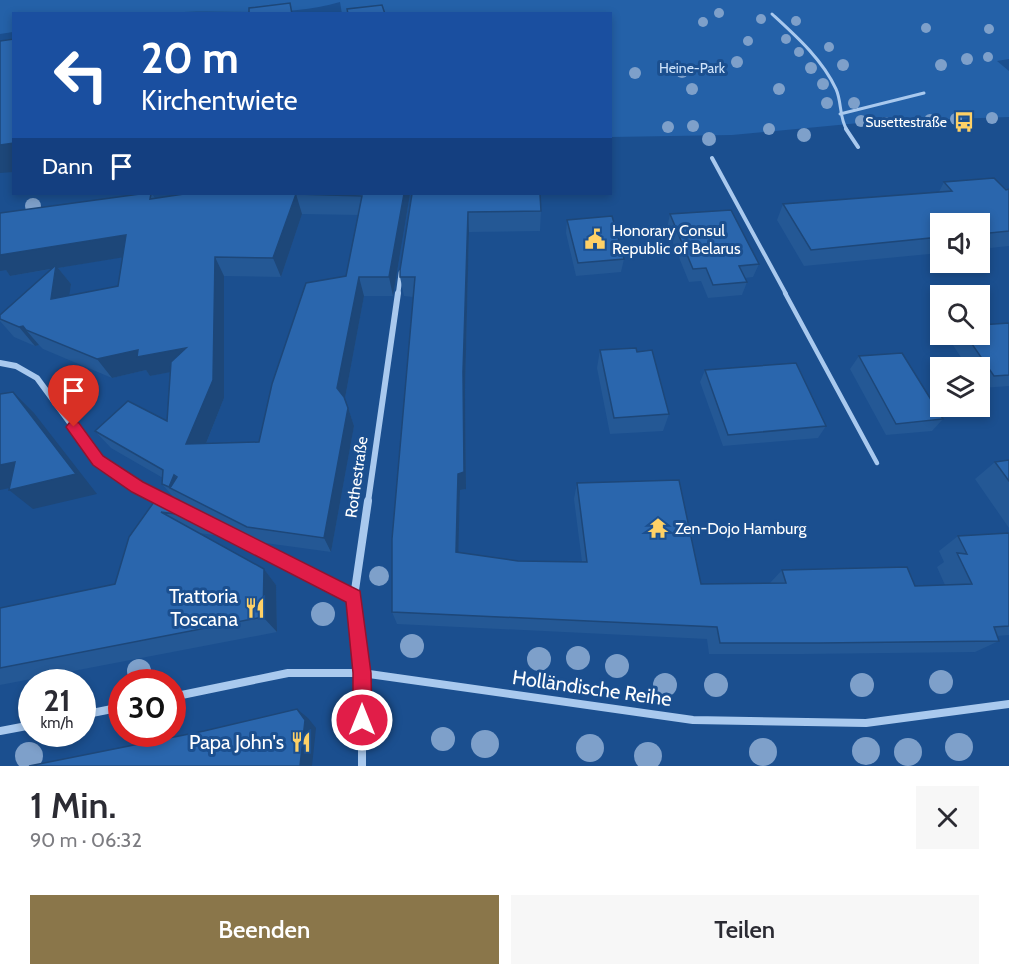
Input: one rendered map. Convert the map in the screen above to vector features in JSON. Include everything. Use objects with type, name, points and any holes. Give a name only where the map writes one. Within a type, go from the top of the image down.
[{"type":"street","name":"Rothestraße","points":[[362,766],[362,673],[354,597],[403,263]]},
{"type":"street","points":[[0,363],[16,366],[37,378],[98,460],[137,487],[168,503]]},
{"type":"street","points":[[199,519],[354,597]]},
{"type":"street","name":"Holländische Reihe","points":[[186,693],[288,673],[362,673],[693,720],[866,723],[1009,704]]},
{"type":"street","points":[[0,731],[18,728]]},
{"type":"lane","points":[[772,14],[804,44],[825,71],[837,91],[840,114],[848,134],[858,147]]},
{"type":"lane","points":[[840,114],[924,93]]},
{"type":"lane","points":[[712,158],[877,463]]},
{"type":"green space","name":"Heine-Park","points":[[0,0],[1009,0],[1009,59],[997,61],[1009,71],[1009,117],[870,122],[732,135],[612,137],[612,12],[342,12],[340,2],[302,10],[282,11],[12,12],[12,32],[0,34]]},
{"type":"building","points":[[290,3],[292,12],[249,12],[249,8]]},
{"type":"building","points":[[382,5],[384,12],[348,12],[347,9]]},
{"type":"building","points":[[12,39],[12,143],[0,145],[0,41]]},
{"type":"building","points":[[994,178],[1006,190],[1009,189],[1009,231],[990,233],[990,213],[930,213],[930,238],[811,250],[783,204],[952,191],[944,182]]},
{"type":"building","points":[[133,195],[151,195],[150,199],[177,195],[296,195],[273,258],[215,257],[213,380],[186,444],[259,442],[272,384],[306,283],[346,276],[362,196],[329,195],[404,195],[389,277],[359,277],[337,388],[348,408],[324,538],[247,527],[170,488],[177,477],[174,475],[169,487],[162,484],[163,470],[95,431],[128,401],[167,421],[171,362],[186,348],[137,357],[138,350],[97,359],[26,330],[23,326],[19,327],[0,319],[0,315],[56,265],[51,299],[118,286],[126,235],[0,255],[0,213]]},
{"type":"building","points":[[412,195],[540,195],[541,211],[468,212],[463,372],[464,472],[458,474],[456,552],[518,561],[587,562],[577,483],[679,480],[701,584],[786,583],[782,570],[907,567],[915,586],[972,584],[957,553],[967,554],[958,536],[1009,533],[1009,626],[994,627],[999,641],[720,643],[717,627],[392,612],[392,539],[415,277],[400,277]]},
{"type":"building","points":[[731,210],[759,264],[739,266],[747,282],[713,285],[706,268],[693,269],[670,214]]},
{"type":"building","points":[[612,216],[624,259],[578,263],[567,220]]},
{"type":"building","points":[[1009,323],[1009,375],[994,376],[990,370],[990,357],[981,357],[973,345],[990,345],[990,324]]},
{"type":"building","points":[[636,348],[637,352],[652,350],[669,414],[614,418],[600,350]]},
{"type":"building","points":[[902,353],[930,398],[930,417],[943,419],[896,424],[859,356]]},
{"type":"building","points":[[796,363],[826,426],[728,435],[705,370]]},
{"type":"building","points":[[13,392],[76,474],[9,490],[15,462],[0,465],[0,394]]},
{"type":"building","points":[[1009,460],[1009,481],[995,462]]},
{"type":"building","points":[[159,495],[206,518],[161,512],[264,569],[263,617],[0,668],[0,608],[115,584],[129,537]]},
{"type":"building","points":[[297,709],[305,720],[300,766],[29,766],[124,747],[186,747],[186,735]]},
{"type":"place","name":"Susettestraße","points":[[964,122]]},
{"type":"place","name":"Honorary Consul Republic of Belarus","points":[[595,239]]},
{"type":"place","name":"Zen-Dojo Hamburg","points":[[658,528]]},
{"type":"place","name":"Trattoria Toscana","points":[[255,608]]},
{"type":"place","name":"Papa John's","points":[[301,742]]},
{"type":"route","points":[[74,427],[98,460],[137,487],[354,597],[362,673],[362,720]]}]
